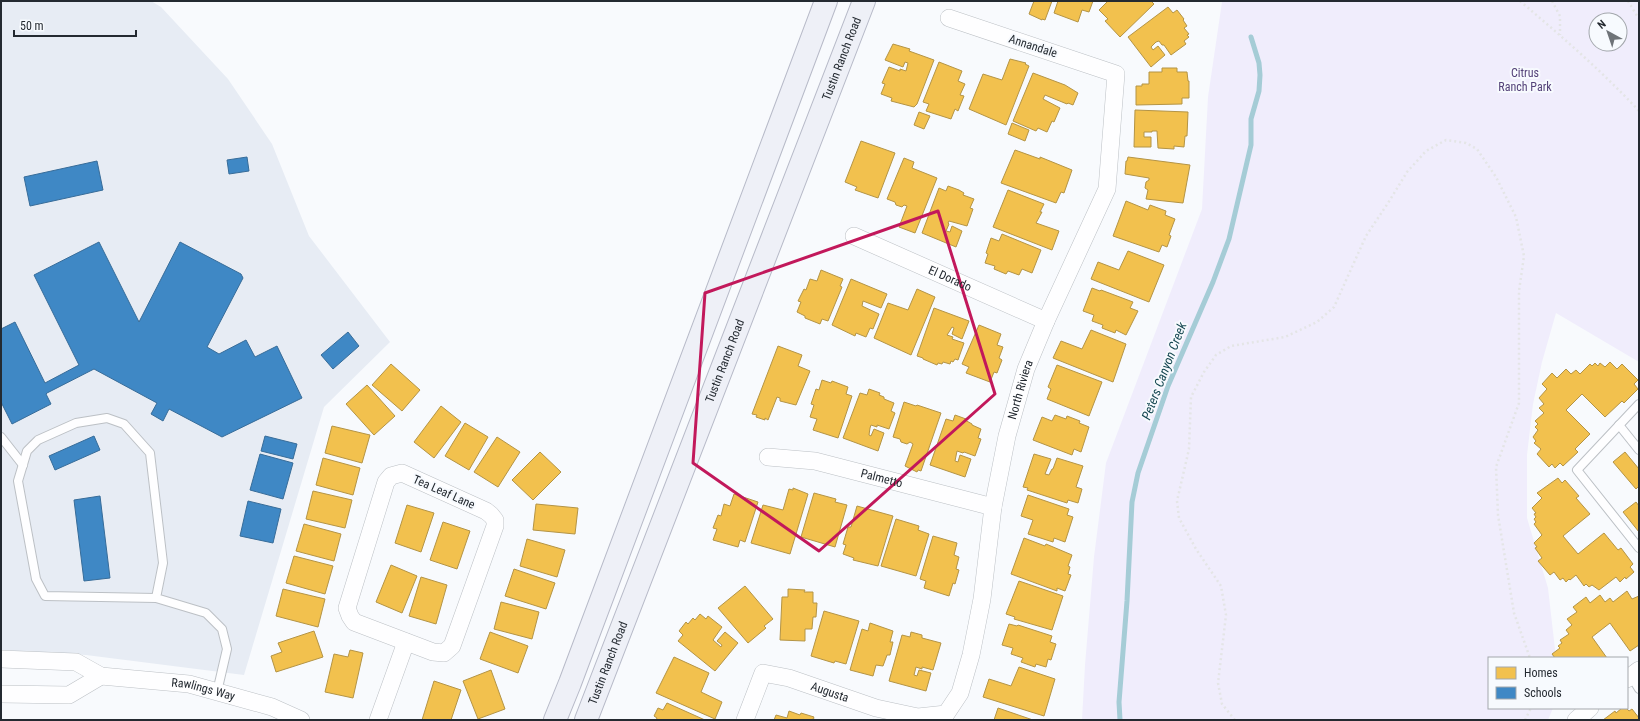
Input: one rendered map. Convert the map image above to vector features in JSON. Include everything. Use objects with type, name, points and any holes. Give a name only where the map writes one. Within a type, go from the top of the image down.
[{"type":"main road","points":[[555,720],[687,375],[826,1]]},
{"type":"main road","name":"Tustin Ranch Road","points":[[586,720],[864,1]]},
{"type":"street","name":"Annandale","points":[[949,18],[1116,74]]},
{"type":"street","name":"North Riviera","points":[[946,714],[960,693],[971,655],[982,599],[993,507],[1007,436],[1026,369],[1046,321],[1107,189],[1116,74]]},
{"type":"street","name":"El Dorado","points":[[854,236],[1046,321]]},
{"type":"street","name":"Palmetto","points":[[768,457],[815,461],[993,507]]},
{"type":"street","name":"Tea Leaf Lane","points":[[402,473],[486,511],[495,520],[495,526],[452,646],[444,653],[433,652],[406,642],[354,622],[350,616],[348,608],[386,482],[391,476],[402,473]]},
{"type":"street","points":[[378,720],[406,642]]},
{"type":"street","name":"Rawlings Way","points":[[1,659],[76,662],[101,676],[189,684],[272,707],[301,720]]},
{"type":"street","name":"Augusta","points":[[745,720],[763,673],[789,678],[875,714],[918,717],[946,714]]},
{"type":"street","points":[[1,694],[69,695],[101,676]]},
{"type":"street","points":[[1576,720],[1589,709]]},
{"type":"lane","points":[[1639,404],[1577,470],[1639,548]]},
{"type":"lane","points":[[156,598],[163,563],[150,453],[124,424],[107,418],[76,423],[38,440],[27,451],[18,481],[36,578],[45,596],[156,598],[206,612],[222,629],[227,650],[217,692]]},
{"type":"lane","points":[[1619,426],[1639,450]]},
{"type":"lane","points":[[1,437],[23,465]]},
{"type":"path","points":[[1520,1],[1618,89],[1639,111]]},
{"type":"path","points":[[1552,1],[1560,16],[1560,36]]},
{"type":"path","points":[[1628,1],[1639,19]]},
{"type":"path","points":[[1235,720],[1222,704],[1218,683],[1226,615],[1221,586],[1196,549],[1179,518],[1176,501],[1189,448],[1191,397],[1204,372],[1216,355],[1231,346],[1285,337],[1317,322],[1334,307],[1366,236],[1407,172],[1426,151],[1446,140],[1466,143],[1477,149],[1496,177],[1516,217],[1524,256],[1519,291],[1519,403],[1496,467],[1498,515],[1513,606],[1530,657]]},
{"type":"path","points":[[1525,720],[1530,709]]},
{"type":"highlighted area","points":[[938,211],[995,394],[819,551],[693,463],[705,293]]},
{"type":"shaded area","points":[[1,1],[151,1],[161,7],[228,79],[272,144],[309,236],[390,342],[324,407],[244,675],[86,655],[1,650]]},
{"type":"green space","name":"Citrus Ranch Park","points":[[1221,1],[1639,1],[1639,362],[1556,313],[1542,362],[1533,404],[1527,455],[1527,518],[1548,588],[1556,657],[1488,657],[1488,709],[1553,709],[1548,720],[1082,720],[1094,557],[1106,463],[1202,209],[1208,97]]},
{"type":"building: Homes","points":[[1034,1],[1052,1],[1045,20],[1029,14]]},
{"type":"building: Homes","points":[[1058,1],[1093,1],[1089,12],[1082,10],[1078,22],[1054,13]]},
{"type":"building: Homes","points":[[1108,1],[1151,1],[1154,4],[1120,37],[1105,21],[1108,19],[1099,10]]},
{"type":"building: Homes","points":[[1168,7],[1173,13],[1177,10],[1184,19],[1183,20],[1187,26],[1184,28],[1189,34],[1187,35],[1189,37],[1184,41],[1186,44],[1171,55],[1164,45],[1162,45],[1159,41],[1156,42],[1151,47],[1153,50],[1158,46],[1165,55],[1151,67],[1128,37]]},
{"type":"building: Homes","points":[[893,44],[910,49],[909,51],[934,60],[917,104],[914,107],[891,101],[892,98],[881,94],[885,84],[882,83],[889,67],[900,71],[900,69],[906,71],[908,63],[905,62],[903,67],[885,60]]},
{"type":"building: Homes","points":[[1010,59],[1026,63],[1025,64],[1029,66],[1006,125],[969,109],[983,74],[1002,80]]},
{"type":"building: Homes","points":[[939,62],[962,71],[958,81],[965,84],[960,95],[964,96],[958,111],[955,109],[951,119],[926,111],[929,104],[923,102]]},
{"type":"building: Homes","points":[[1162,68],[1177,68],[1177,72],[1187,72],[1189,81],[1189,98],[1182,98],[1182,104],[1136,105],[1136,86],[1149,84],[1149,72],[1162,72]]},
{"type":"building: Homes","points":[[1033,73],[1065,85],[1078,93],[1073,105],[1045,95],[1043,99],[1060,108],[1054,122],[1052,121],[1047,132],[1038,128],[1036,131],[1013,121]]},
{"type":"building: Homes","points":[[1135,110],[1188,112],[1187,136],[1185,136],[1184,147],[1174,146],[1174,149],[1158,148],[1157,131],[1152,131],[1144,132],[1144,137],[1151,137],[1151,147],[1134,147]]},
{"type":"building: Homes","points":[[919,112],[930,116],[924,129],[914,125]]},
{"type":"building: Homes","points":[[1012,123],[1029,130],[1025,141],[1008,134]]},
{"type":"building: Homes","points":[[861,141],[895,153],[878,198],[855,190],[857,187],[845,182]]},
{"type":"building: Homes","points":[[1015,150],[1040,159],[1040,157],[1072,170],[1064,193],[1061,192],[1056,203],[1001,183]]},
{"type":"building: Homes","points":[[1128,157],[1190,165],[1183,203],[1146,199],[1148,190],[1145,188],[1146,182],[1149,178],[1125,174],[1126,161]]},
{"type":"building: Homes","points":[[904,158],[914,162],[912,168],[937,178],[915,233],[899,227],[907,206],[904,205],[902,207],[896,205],[895,202],[887,199]]},
{"type":"building: Homes","points":[[948,186],[964,193],[963,195],[974,199],[970,208],[973,209],[967,226],[949,221],[948,223],[949,224],[946,231],[950,232],[952,226],[962,231],[956,247],[922,233],[939,188],[946,191]]},
{"type":"building: Homes","points":[[1008,190],[1044,204],[1040,212],[1042,212],[1036,223],[1059,231],[1052,250],[993,227]]},
{"type":"building: Homes","points":[[1126,201],[1148,210],[1150,205],[1166,211],[1165,215],[1175,219],[1169,235],[1171,236],[1167,247],[1162,245],[1159,252],[1113,236]]},
{"type":"building: Homes","points":[[1002,234],[1041,250],[1032,273],[1022,269],[1019,275],[1008,271],[1006,274],[994,269],[995,266],[985,263],[988,254],[986,253],[991,238],[999,241]]},
{"type":"building: Homes","points":[[1128,251],[1164,265],[1149,302],[1091,279],[1098,262],[1119,270]]},
{"type":"building: Homes","points":[[821,270],[843,279],[840,286],[842,287],[828,321],[822,319],[820,324],[805,318],[805,316],[797,312],[801,302],[798,301],[804,289],[806,290],[810,279],[817,281]]},
{"type":"building: Homes","points":[[851,279],[887,294],[881,308],[863,301],[862,306],[879,314],[873,329],[870,328],[866,337],[856,333],[855,336],[832,325]]},
{"type":"building: Homes","points":[[1092,288],[1133,302],[1130,308],[1138,311],[1126,335],[1116,330],[1115,333],[1102,328],[1103,325],[1092,321],[1094,315],[1083,311]]},
{"type":"building: Homes","points":[[917,289],[935,297],[911,355],[874,338],[888,303],[908,310]]},
{"type":"building: Homes","points":[[934,308],[969,321],[962,339],[952,334],[954,328],[952,327],[947,335],[953,337],[952,339],[964,343],[958,360],[955,359],[953,362],[951,361],[950,364],[943,362],[942,364],[938,363],[937,365],[917,356]]},
{"type":"building: Homes","points":[[979,325],[1001,334],[997,345],[1003,347],[999,358],[1002,360],[997,373],[994,372],[990,382],[966,373],[969,367],[962,364]]},
{"type":"building: Homes","points":[[1091,330],[1126,344],[1113,382],[1053,358],[1061,341],[1082,349]]},
{"type":"building: Homes","points":[[778,346],[802,355],[798,366],[810,371],[796,405],[780,401],[780,398],[777,397],[768,420],[765,418],[765,420],[752,414]]},
{"type":"building: Homes","points":[[1610,362],[1617,369],[1622,364],[1638,380],[1634,384],[1638,389],[1624,403],[1622,401],[1605,417],[1582,394],[1566,410],[1590,434],[1575,449],[1578,452],[1563,466],[1560,463],[1555,468],[1552,464],[1549,467],[1537,454],[1541,449],[1534,443],[1536,441],[1533,437],[1538,430],[1535,427],[1538,424],[1535,421],[1544,413],[1539,408],[1544,404],[1539,398],[1547,389],[1542,384],[1552,373],[1557,378],[1566,369],[1571,374],[1576,370],[1580,374],[1590,364],[1592,366],[1595,363],[1598,366],[1600,363],[1605,367]]},
{"type":"building: Homes","points":[[391,364],[420,390],[402,411],[372,385]]},
{"type":"building: Homes","points":[[1057,365],[1102,382],[1089,416],[1047,399],[1051,389],[1048,387]]},
{"type":"building: Homes","points":[[822,380],[831,383],[832,381],[848,387],[846,394],[852,396],[838,438],[813,430],[817,419],[810,417],[814,405],[811,404],[816,389],[819,390]]},
{"type":"building: Homes","points":[[367,385],[395,416],[374,435],[346,404]]},
{"type":"building: Homes","points":[[869,389],[880,393],[879,395],[884,397],[884,399],[894,403],[891,411],[895,413],[889,429],[877,425],[877,427],[871,425],[870,428],[869,435],[871,436],[874,429],[884,433],[878,451],[843,438],[860,393],[867,395]]},
{"type":"building: Homes","points":[[904,402],[941,413],[921,471],[918,470],[917,472],[905,466],[913,444],[910,442],[907,444],[901,442],[900,439],[893,437]]},
{"type":"building: Homes","points":[[441,406],[461,422],[434,458],[414,442]]},
{"type":"building: Homes","points":[[955,415],[966,419],[965,420],[972,425],[981,429],[978,438],[981,439],[975,456],[957,451],[955,461],[958,462],[960,455],[971,459],[965,477],[930,465],[946,419],[953,421]]},
{"type":"building: Homes","points":[[1055,415],[1066,419],[1067,416],[1080,421],[1079,423],[1089,427],[1081,452],[1074,449],[1072,455],[1033,440],[1042,417],[1052,421]]},
{"type":"building: Homes","points":[[465,423],[488,437],[469,470],[445,456]]},
{"type":"building: Homes","points":[[332,426],[370,435],[362,463],[325,453]]},
{"type":"building: Homes","points":[[497,437],[520,452],[498,487],[474,472]]},
{"type":"building: Homes","points":[[540,452],[561,472],[533,500],[512,480]]},
{"type":"building: Homes","points":[[1625,452],[1639,469],[1639,486],[1636,489],[1613,462]]},
{"type":"building: Homes","points":[[1034,454],[1051,459],[1045,474],[1049,475],[1057,458],[1083,466],[1076,487],[1082,489],[1078,503],[1068,500],[1067,503],[1027,490],[1028,488],[1023,487]]},
{"type":"building: Homes","points":[[323,458],[360,468],[353,495],[316,485]]},
{"type":"building: Homes","points":[[1558,478],[1562,483],[1565,480],[1579,496],[1576,498],[1590,514],[1563,536],[1578,554],[1604,533],[1618,550],[1621,548],[1633,564],[1630,567],[1634,572],[1626,579],[1625,577],[1620,582],[1616,577],[1599,590],[1592,585],[1589,587],[1586,584],[1584,586],[1576,575],[1566,582],[1563,578],[1560,580],[1554,572],[1550,575],[1538,561],[1542,558],[1535,548],[1537,547],[1534,543],[1542,535],[1534,524],[1536,522],[1534,519],[1536,517],[1534,514],[1536,513],[1532,508],[1542,498],[1537,493]]},
{"type":"building: Homes","points":[[793,488],[808,494],[790,554],[751,543],[763,505],[783,510],[789,489],[793,490]]},
{"type":"building: Homes","points":[[313,491],[352,500],[345,528],[306,519]]},
{"type":"building: Homes","points":[[814,493],[836,499],[835,502],[847,505],[835,547],[801,537]]},
{"type":"building: Homes","points":[[734,494],[758,502],[745,542],[740,540],[738,547],[713,540],[717,529],[713,528],[718,515],[721,516],[724,504],[730,506]]},
{"type":"building: Homes","points":[[1028,495],[1069,509],[1067,515],[1073,517],[1065,542],[1054,538],[1053,542],[1028,534],[1033,520],[1021,516]]},
{"type":"building: Homes","points":[[1636,502],[1639,506],[1639,532],[1623,512]]},
{"type":"building: Homes","points":[[536,504],[578,508],[575,534],[533,530]]},
{"type":"building: Homes","points":[[407,505],[434,513],[421,552],[395,543]]},
{"type":"building: Homes","points":[[857,506],[893,516],[878,566],[853,560],[854,558],[843,554],[846,545],[843,544],[848,527],[851,527]]},
{"type":"building: Homes","points":[[896,519],[919,526],[918,530],[929,534],[916,576],[881,566]]},
{"type":"building: Homes","points":[[443,522],[470,531],[457,569],[430,560]]},
{"type":"building: Homes","points":[[304,524],[341,534],[334,561],[296,551]]},
{"type":"building: Homes","points":[[933,536],[957,543],[954,555],[959,557],[956,569],[959,570],[955,584],[953,583],[949,596],[924,588],[926,581],[920,579]]},
{"type":"building: Homes","points":[[1024,538],[1045,546],[1046,544],[1072,555],[1068,566],[1070,567],[1068,574],[1071,575],[1065,591],[1057,588],[1057,591],[1011,574]]},
{"type":"building: Homes","points":[[527,539],[565,550],[557,577],[520,566]]},
{"type":"building: Homes","points":[[294,556],[333,566],[325,594],[286,583]]},
{"type":"building: Homes","points":[[391,565],[417,576],[402,613],[376,602]]},
{"type":"building: Homes","points":[[514,569],[555,583],[546,609],[505,596]]},
{"type":"building: Homes","points":[[421,577],[447,585],[436,624],[409,616]]},
{"type":"building: Homes","points":[[1019,581],[1063,596],[1052,630],[1014,619],[1015,617],[1006,614]]},
{"type":"building: Homes","points":[[745,586],[773,619],[764,626],[766,628],[748,643],[718,608]]},
{"type":"building: Homes","points":[[283,589],[325,599],[318,627],[276,616]]},
{"type":"building: Homes","points":[[788,589],[813,592],[813,603],[817,603],[816,617],[813,617],[812,629],[805,629],[805,641],[780,640],[782,597],[788,597]]},
{"type":"building: Homes","points":[[1627,591],[1632,599],[1639,596],[1639,645],[1630,651],[1610,623],[1592,637],[1606,657],[1554,657],[1552,654],[1560,648],[1558,646],[1562,643],[1560,640],[1569,634],[1566,630],[1572,625],[1567,619],[1577,612],[1573,607],[1586,597],[1590,603],[1600,595],[1605,602],[1610,598],[1613,602]]},
{"type":"building: Homes","points":[[501,602],[539,612],[532,639],[494,629]]},
{"type":"building: Homes","points":[[824,611],[859,621],[846,664],[835,661],[834,663],[811,656]]},
{"type":"building: Homes","points":[[700,614],[706,619],[708,616],[722,627],[713,640],[721,647],[722,645],[717,641],[725,632],[738,643],[715,671],[678,641],[683,635],[679,631],[686,622],[688,624],[693,618],[695,620]]},
{"type":"building: Homes","points":[[870,623],[893,631],[890,642],[893,642],[890,655],[887,655],[883,666],[876,665],[873,676],[850,670],[862,629],[868,631]]},
{"type":"building: Homes","points":[[1009,624],[1018,625],[1052,636],[1050,642],[1056,644],[1051,660],[1048,659],[1046,667],[1036,664],[1035,667],[1021,662],[1023,658],[1011,654],[1013,648],[1002,645]]},
{"type":"building: Homes","points":[[314,631],[323,657],[276,672],[271,656],[282,652],[278,643]]},
{"type":"building: Homes","points":[[490,632],[528,646],[518,673],[480,659]]},
{"type":"building: Homes","points":[[911,632],[922,635],[922,638],[941,643],[933,670],[916,667],[914,675],[917,676],[919,670],[931,673],[926,691],[889,681],[902,635],[910,637]]},
{"type":"building: Homes","points":[[350,650],[363,653],[353,698],[325,692],[334,654],[348,657]]},
{"type":"building: Homes","points":[[674,657],[709,673],[701,692],[722,702],[715,719],[656,693]]},
{"type":"building: Homes","points":[[1019,667],[1055,679],[1044,716],[983,697],[989,679],[1011,686]]},
{"type":"building: Homes","points":[[491,670],[505,709],[478,719],[463,681]]},
{"type":"building: Homes","points":[[434,681],[461,690],[451,720],[422,720]]},
{"type":"building: Homes","points":[[667,703],[705,720],[656,720],[657,718],[654,716],[658,708],[663,710]]},
{"type":"building: Homes","points":[[998,708],[1033,720],[994,720]]},
{"type":"building: Homes","points":[[1621,709],[1627,709],[1629,711],[1632,709],[1639,720],[1603,720],[1615,711],[1616,713]]},
{"type":"building: Homes","points":[[789,711],[800,715],[801,713],[814,717],[813,719],[818,720],[774,720],[776,715],[787,718]]},
{"type":"building: Schools","points":[[247,157],[249,171],[229,174],[227,160]]},
{"type":"building: Schools","points":[[97,161],[103,190],[30,206],[24,177]]},
{"type":"building: Schools","points":[[99,242],[139,322],[180,242],[241,274],[243,278],[207,347],[219,354],[246,340],[255,357],[277,346],[302,398],[222,437],[169,409],[163,421],[151,414],[157,403],[94,369],[47,393],[46,394],[51,404],[12,424],[1,402],[1,329],[15,322],[45,383],[79,365],[34,275]]},
{"type":"building: Schools","points":[[348,332],[359,346],[333,369],[321,355]]},
{"type":"building: Schools","points":[[94,436],[100,450],[55,470],[49,456]]},
{"type":"building: Schools","points":[[265,436],[297,444],[293,459],[261,451]]},
{"type":"building: Schools","points":[[260,454],[293,463],[283,499],[250,490]]},
{"type":"building: Schools","points":[[100,496],[110,578],[84,581],[74,500]]},
{"type":"building: Schools","points":[[248,501],[281,509],[273,543],[240,536]]},
{"type":"waterway","name":"Peters Canyon Creek","points":[[1120,720],[1119,702],[1127,601],[1132,502],[1138,473],[1168,386],[1213,282],[1229,239],[1251,145],[1251,119],[1259,91],[1259,63],[1251,37]]}]
